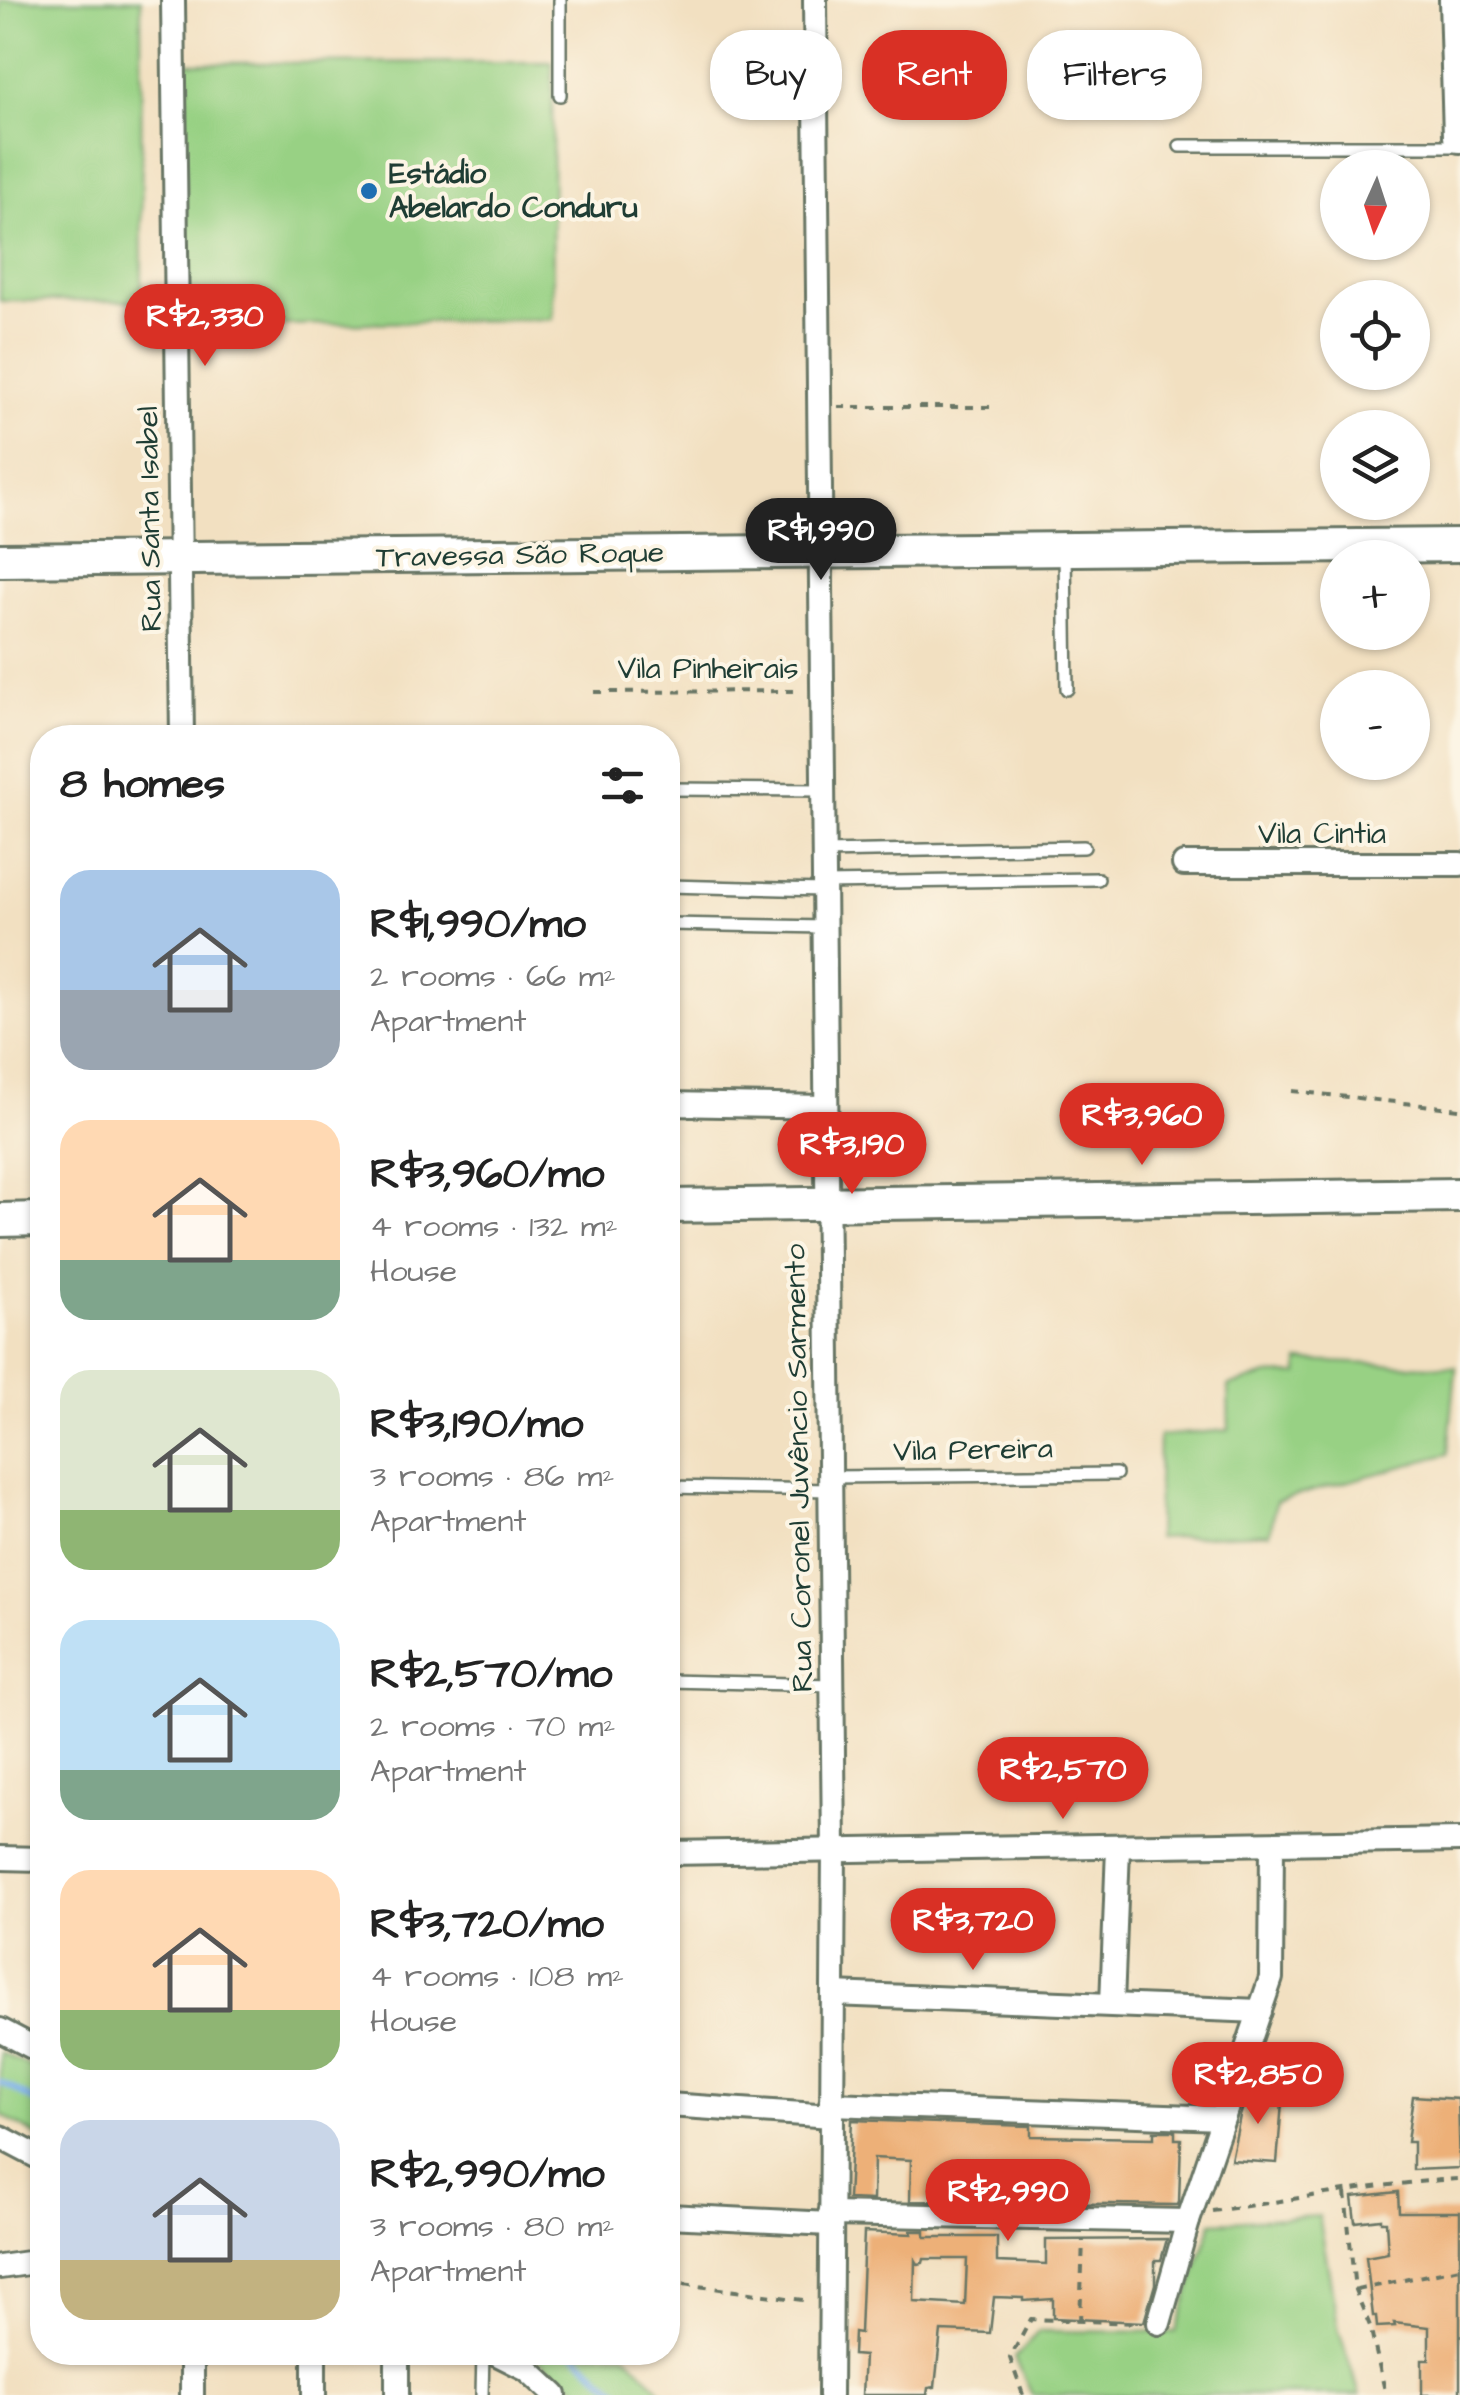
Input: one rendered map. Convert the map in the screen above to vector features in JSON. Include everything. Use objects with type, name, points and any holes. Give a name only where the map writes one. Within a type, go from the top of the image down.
[{"type":"main road","points":[[1456,0],[1460,136]]},
{"type":"main road","name":"Travessa São Roque","points":[[0,560],[1460,545]]},
{"type":"main road","points":[[680,1206],[1460,1195]]},
{"type":"main road","points":[[0,1220],[30,1219]]},
{"type":"street","name":"Rua Santa Isabel","points":[[173,0],[182,725]]},
{"type":"street","name":"Rua Coronel Juvêncio Sarmento","points":[[815,0],[834,1850],[830,2395]]},
{"type":"street","name":"Vila Cintia","points":[[1184,864],[1460,864]]},
{"type":"street","points":[[680,1104],[824,1107]]},
{"type":"street","points":[[680,1854],[1460,1840]]},
{"type":"street","points":[[1159,2323],[1222,2118],[1271,1978],[1272,1844]]},
{"type":"street","points":[[1112,2004],[1118,1848]]},
{"type":"street","points":[[0,1858],[30,1859]]},
{"type":"street","points":[[833,1994],[1260,2010]]},
{"type":"street","points":[[0,2030],[30,2046]]},
{"type":"street","points":[[680,2105],[1222,2118]]},
{"type":"street","points":[[0,2137],[30,2153]]},
{"type":"street","points":[[680,2216],[1193,2217]]},
{"type":"street","points":[[0,2267],[30,2263]]},
{"type":"street","points":[[192,2365],[192,2395]]},
{"type":"street","points":[[314,2365],[314,2395]]},
{"type":"street","points":[[396,2365],[397,2395]]},
{"type":"street","points":[[519,2365],[555,2395]]},
{"type":"lane","points":[[560,0],[560,95]]},
{"type":"lane","points":[[1180,146],[1460,146]]},
{"type":"lane","points":[[1064,549],[1068,689]]},
{"type":"lane","points":[[680,789],[822,790]]},
{"type":"lane","points":[[822,852],[1084,847]]},
{"type":"lane","points":[[680,886],[1098,879]]},
{"type":"lane","points":[[680,924],[823,927]]},
{"type":"lane","name":"Vila Pereira","points":[[680,1488],[1116,1474]]},
{"type":"lane","points":[[680,1682],[832,1684]]},
{"type":"lane","points":[[482,2395],[483,2365]]},
{"type":"path","points":[[818,408],[997,407]]},
{"type":"path","name":"Vila Pinheirais","points":[[594,692],[821,692]]},
{"type":"path","points":[[1292,1090],[1460,1109]]},
{"type":"path","points":[[1193,2217],[1381,2184],[1460,2179]]},
{"type":"path","points":[[1344,2192],[1355,2290],[1370,2326],[1386,2395]]},
{"type":"path","points":[[1080,2322],[1084,2219]]},
{"type":"path","points":[[1355,2290],[1460,2268]]},
{"type":"path","points":[[680,2284],[830,2303]]},
{"type":"path","points":[[1023,2395],[1010,2358],[1031,2319],[1159,2323]]},
{"type":"green space","points":[[0,0],[141,0],[142,301],[0,301]]},
{"type":"green space","name":"Estádio Abelardo Conduru","points":[[552,62],[553,319],[187,327],[183,63]]},
{"type":"green space","points":[[1299,1361],[1456,1367],[1448,1454],[1276,1501],[1270,1533],[1157,1538],[1159,1436],[1229,1430],[1228,1386],[1268,1375],[1299,1374]]},
{"type":"green space","points":[[0,2052],[30,2066],[30,2132],[0,2114]]},
{"type":"green space","points":[[1319,2216],[1339,2331],[1360,2395],[1032,2395],[1015,2358],[1039,2331],[1176,2332],[1212,2222]]},
{"type":"green space","points":[[547,2365],[636,2365],[665,2395],[588,2395]]},
{"type":"building","points":[[1252,2080],[1269,2080],[1262,2099],[1282,2103],[1277,2163],[1231,2160]]},
{"type":"building","points":[[1413,2096],[1458,2099],[1460,2168],[1413,2170],[1413,2142],[1407,2142]]},
{"type":"building","points":[[852,2120],[1031,2126],[1031,2136],[1154,2138],[1154,2131],[1175,2131],[1175,2139],[1181,2139],[1179,2202],[1178,2205],[910,2201],[911,2160],[874,2158],[873,2200],[848,2199]]},
{"type":"building","points":[[1398,2192],[1399,2212],[1460,2212],[1460,2395],[1422,2395],[1422,2360],[1429,2360],[1429,2327],[1394,2323],[1395,2326],[1377,2327],[1373,2316],[1366,2257],[1388,2253],[1386,2222],[1355,2222],[1352,2197]]},
{"type":"building","points":[[911,2231],[925,2231],[925,2237],[997,2237],[997,2262],[1046,2264],[1046,2240],[1167,2239],[1161,2260],[1155,2260],[1155,2284],[1144,2322],[1053,2318],[1053,2299],[1023,2301],[994,2297],[990,2333],[941,2331],[935,2387],[928,2388],[927,2395],[862,2395],[864,2356],[853,2355],[854,2332],[860,2333],[864,2232],[912,2234]],"holes":[[[915,2259],[918,2264],[924,2259],[967,2259],[965,2305],[914,2302]]]},
{"type":"waterway","points":[[0,2082],[30,2098]]},
{"type":"waterway","points":[[588,2365],[623,2395]]},
{"type":"place","name":"Estádio Abelardo Conduru","points":[[369,191]]}]
